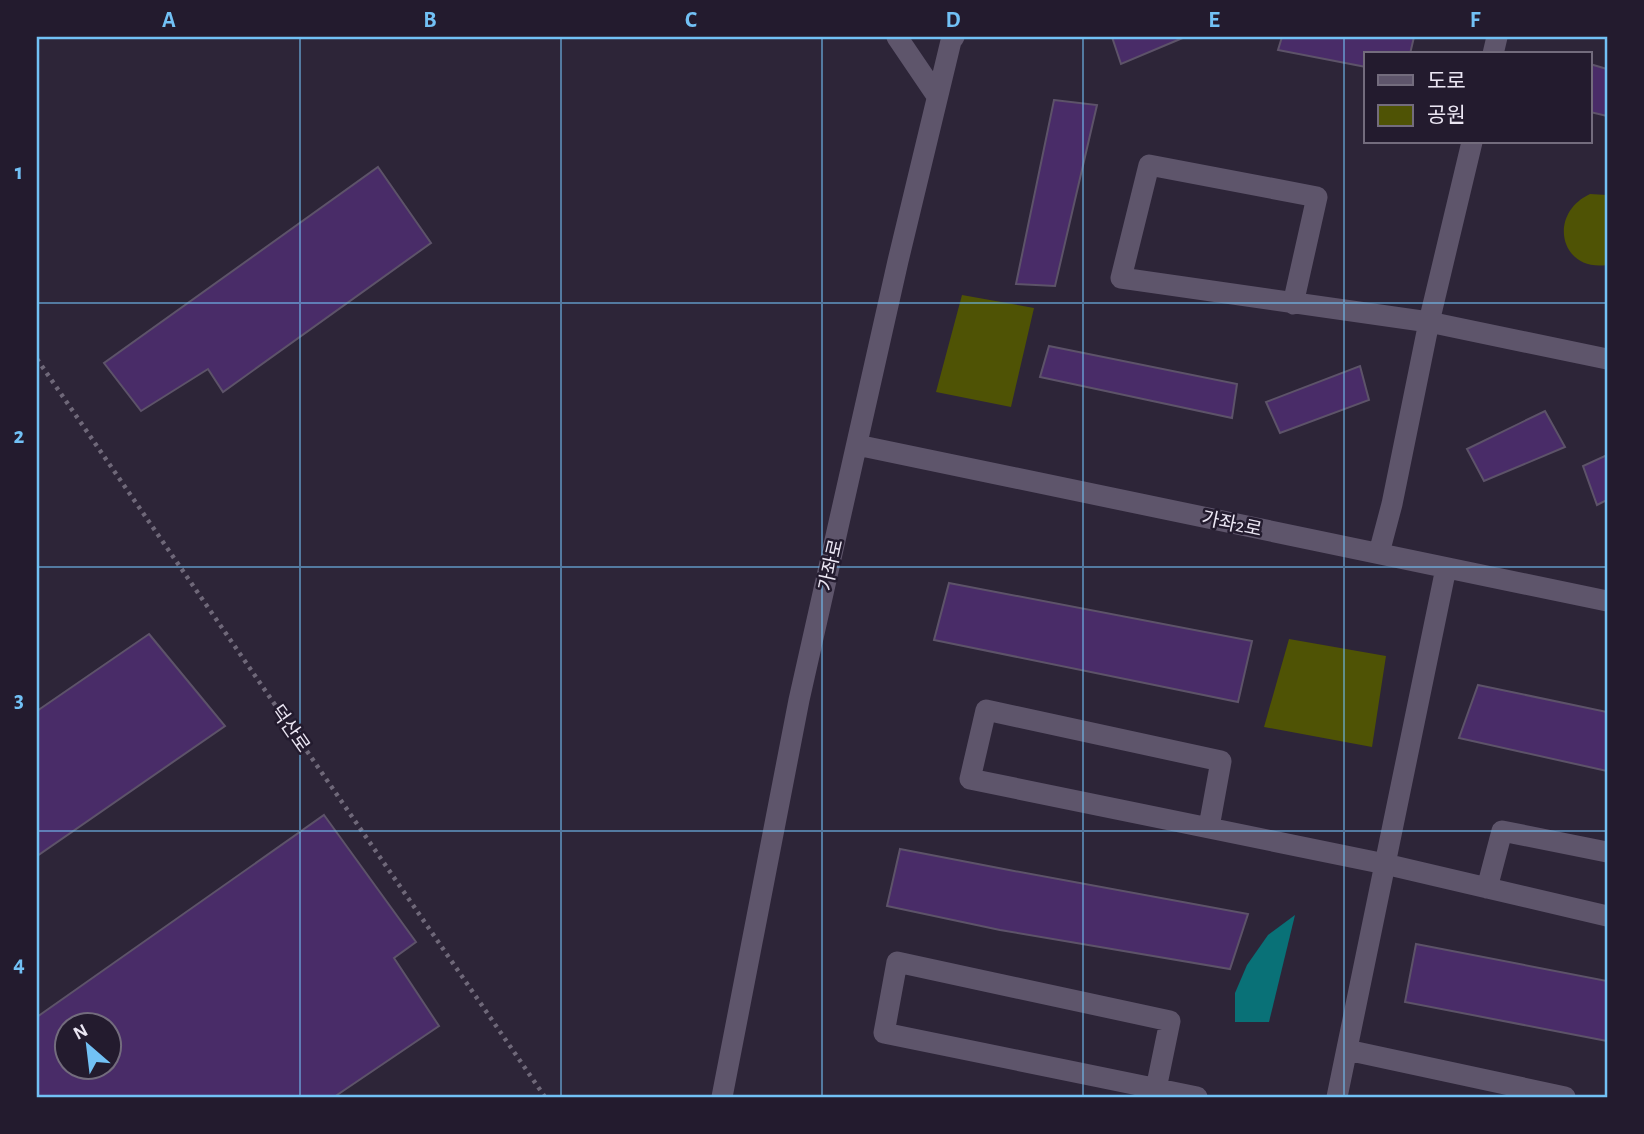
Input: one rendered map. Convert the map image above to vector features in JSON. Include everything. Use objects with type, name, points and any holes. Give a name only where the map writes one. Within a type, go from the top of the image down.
[{"type":"street","points":[[897,37],[937,96]]},
{"type":"street","name":"가좌로","points":[[722,1097],[799,700],[937,96],[954,37]]},
{"type":"street","points":[[1379,553],[1392,505],[1429,322],[1472,144]]},
{"type":"street","points":[[1293,304],[1317,197],[1149,165],[1121,278],[1293,304],[1429,322],[1607,359]]},
{"type":"street","name":"가좌2로","points":[[857,445],[1607,601]]},
{"type":"street","points":[[1337,1097],[1446,568]]},
{"type":"street","points":[[1209,827],[1221,761],[986,710],[970,779],[1385,863],[1607,916]]},
{"type":"street","points":[[1487,888],[1502,831],[1607,852]]},
{"type":"street","points":[[1156,1089],[1170,1021],[897,962],[884,1033],[1156,1089],[1197,1097]]},
{"type":"street","points":[[1347,1050],[1565,1097]]},
{"type":"path","name":"덕산로","points":[[37,359],[545,1097]]},
{"type":"green space","points":[[1590,194],[1607,195],[1607,265],[1591,265],[1578,260],[1565,240],[1564,227],[1568,215],[1576,203]]},
{"type":"green space","points":[[962,295],[1034,308],[1011,407],[936,392]]},
{"type":"green space","points":[[1289,639],[1386,656],[1372,747],[1264,727]]},
{"type":"shaded area","points":[[1295,915],[1269,1022],[1235,1022],[1235,993],[1247,965],[1268,935]]},
{"type":"building","points":[[1112,37],[1185,37],[1121,64]]},
{"type":"building","points":[[1282,37],[1414,37],[1410,52],[1364,52],[1364,67],[1278,50]]},
{"type":"building","points":[[1592,65],[1607,69],[1607,116],[1592,112]]},
{"type":"building","points":[[1054,100],[1097,105],[1055,286],[1016,284]]},
{"type":"building","points":[[378,167],[431,243],[223,392],[208,369],[141,411],[104,363]]},
{"type":"building","points":[[1049,346],[1237,384],[1232,418],[1040,377]]},
{"type":"building","points":[[1360,366],[1369,400],[1280,433],[1266,402]]},
{"type":"building","points":[[1545,411],[1565,447],[1484,481],[1467,449]]},
{"type":"building","points":[[1607,455],[1607,500],[1597,505],[1583,466]]},
{"type":"building","points":[[949,583],[1252,641],[1238,702],[934,640]]},
{"type":"building","points":[[149,634],[225,726],[37,856],[37,711]]},
{"type":"building","points":[[1478,685],[1607,712],[1607,771],[1459,738]]},
{"type":"building","points":[[324,815],[416,942],[394,958],[439,1026],[334,1097],[37,1097],[37,1017]]},
{"type":"building","points":[[900,849],[1248,914],[1230,969],[1000,930],[887,906]]},
{"type":"building","points":[[1416,944],[1607,981],[1607,1041],[1405,1002]]}]
